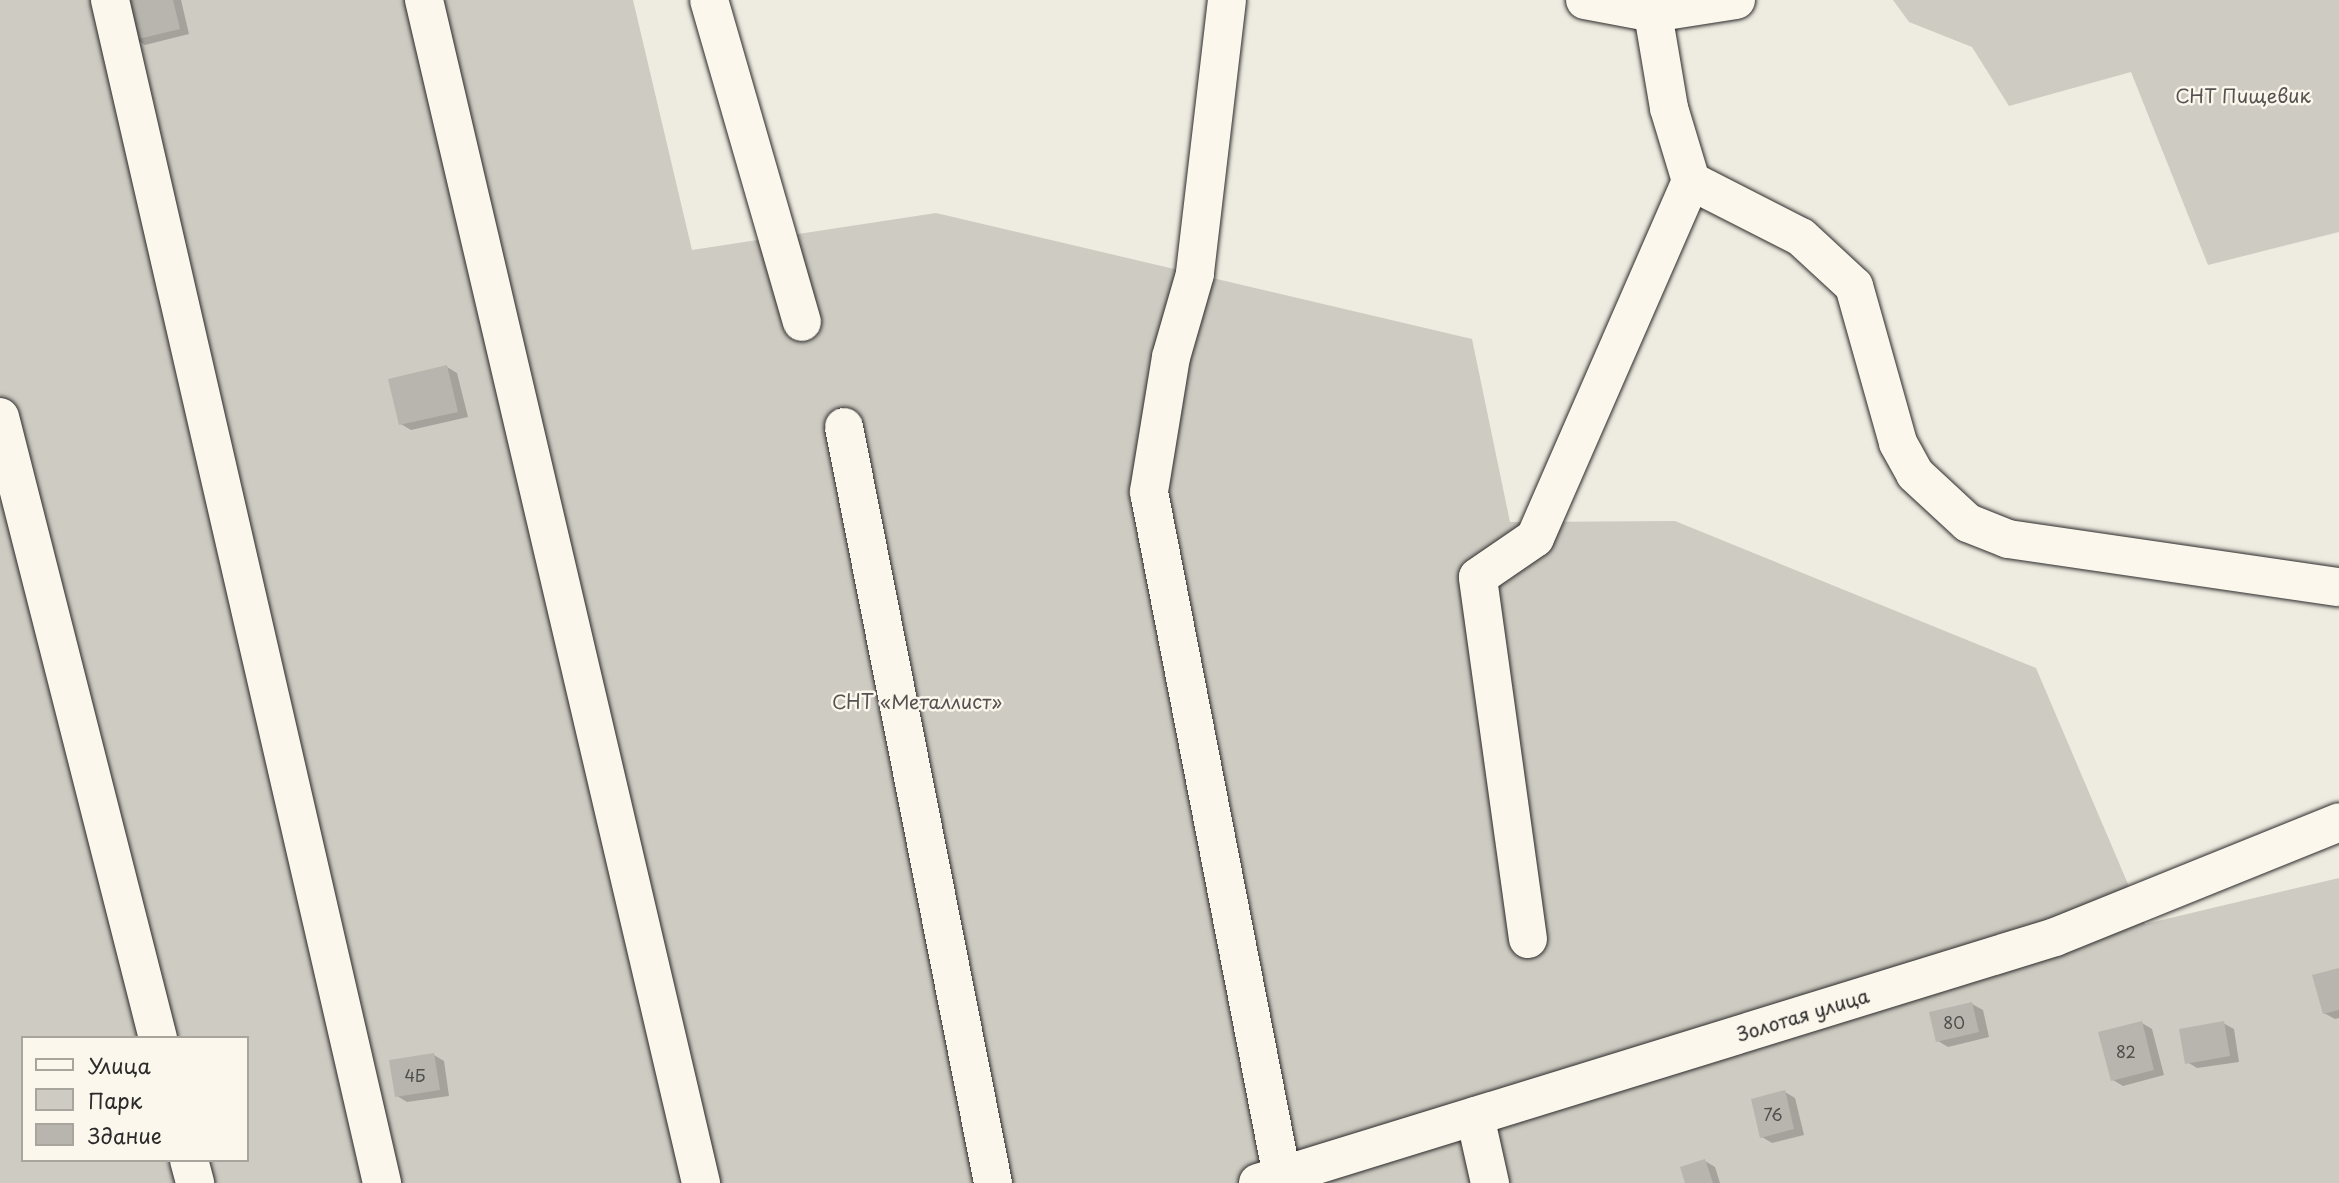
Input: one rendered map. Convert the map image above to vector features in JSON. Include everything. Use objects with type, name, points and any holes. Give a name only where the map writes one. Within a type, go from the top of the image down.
[{"type":"street","points":[[110,0],[382,1183]]},
{"type":"street","points":[[424,0],[701,1183]]},
{"type":"street","points":[[709,0],[802,322]]},
{"type":"street","points":[[1227,0],[1195,274],[1171,358],[1149,492],[1270,1179]]},
{"type":"street","points":[[1585,0],[1653,13],[1736,0]]},
{"type":"street","points":[[1528,939],[1478,578],[1535,538],[1691,181],[1669,108],[1653,13]]},
{"type":"street","points":[[1691,181],[1801,237],[1854,286],[1898,443],[1915,474],[1968,523],[2008,539],[2339,587]]},
{"type":"street","points":[[0,417],[157,1036]]},
{"type":"street","points":[[844,427],[993,1183]]},
{"type":"street","name":"Золотая улица","points":[[1270,1179],[2055,937],[2339,822]]},
{"type":"street","points":[[1475,1116],[1490,1183]]},
{"type":"street","points":[[190,1162],[195,1183]]},
{"type":"green space","name":"СНТ «Металлист»","points":[[0,0],[633,0],[692,250],[936,213],[1472,339],[1510,522],[1675,521],[2036,668],[2145,924],[2339,878],[2339,1183],[0,1183]]},
{"type":"green space","name":"СНТ Пищевик","points":[[1893,0],[2339,0],[2339,232],[2208,265],[2131,72],[2009,106],[1972,47],[1909,22]]},
{"type":"building","points":[[124,0],[173,0],[180,29],[134,40]]},
{"type":"building","points":[[447,365],[458,412],[399,425],[388,379]]},
{"type":"building","points":[[2339,968],[2339,1010],[2323,1014],[2312,975]]},
{"type":"building","points":[[1972,1002],[1979,1032],[1936,1042],[1929,1012]]},
{"type":"building","points":[[2142,1021],[2154,1070],[2111,1081],[2098,1032]]},
{"type":"building","points":[[2224,1021],[2230,1056],[2185,1064],[2179,1029]]},
{"type":"building","points":[[434,1053],[440,1090],[395,1097],[389,1060]]},
{"type":"building","points":[[1785,1090],[1794,1129],[1760,1138],[1751,1099]]},
{"type":"building","points":[[1705,1159],[1713,1183],[1685,1183],[1680,1167]]}]
